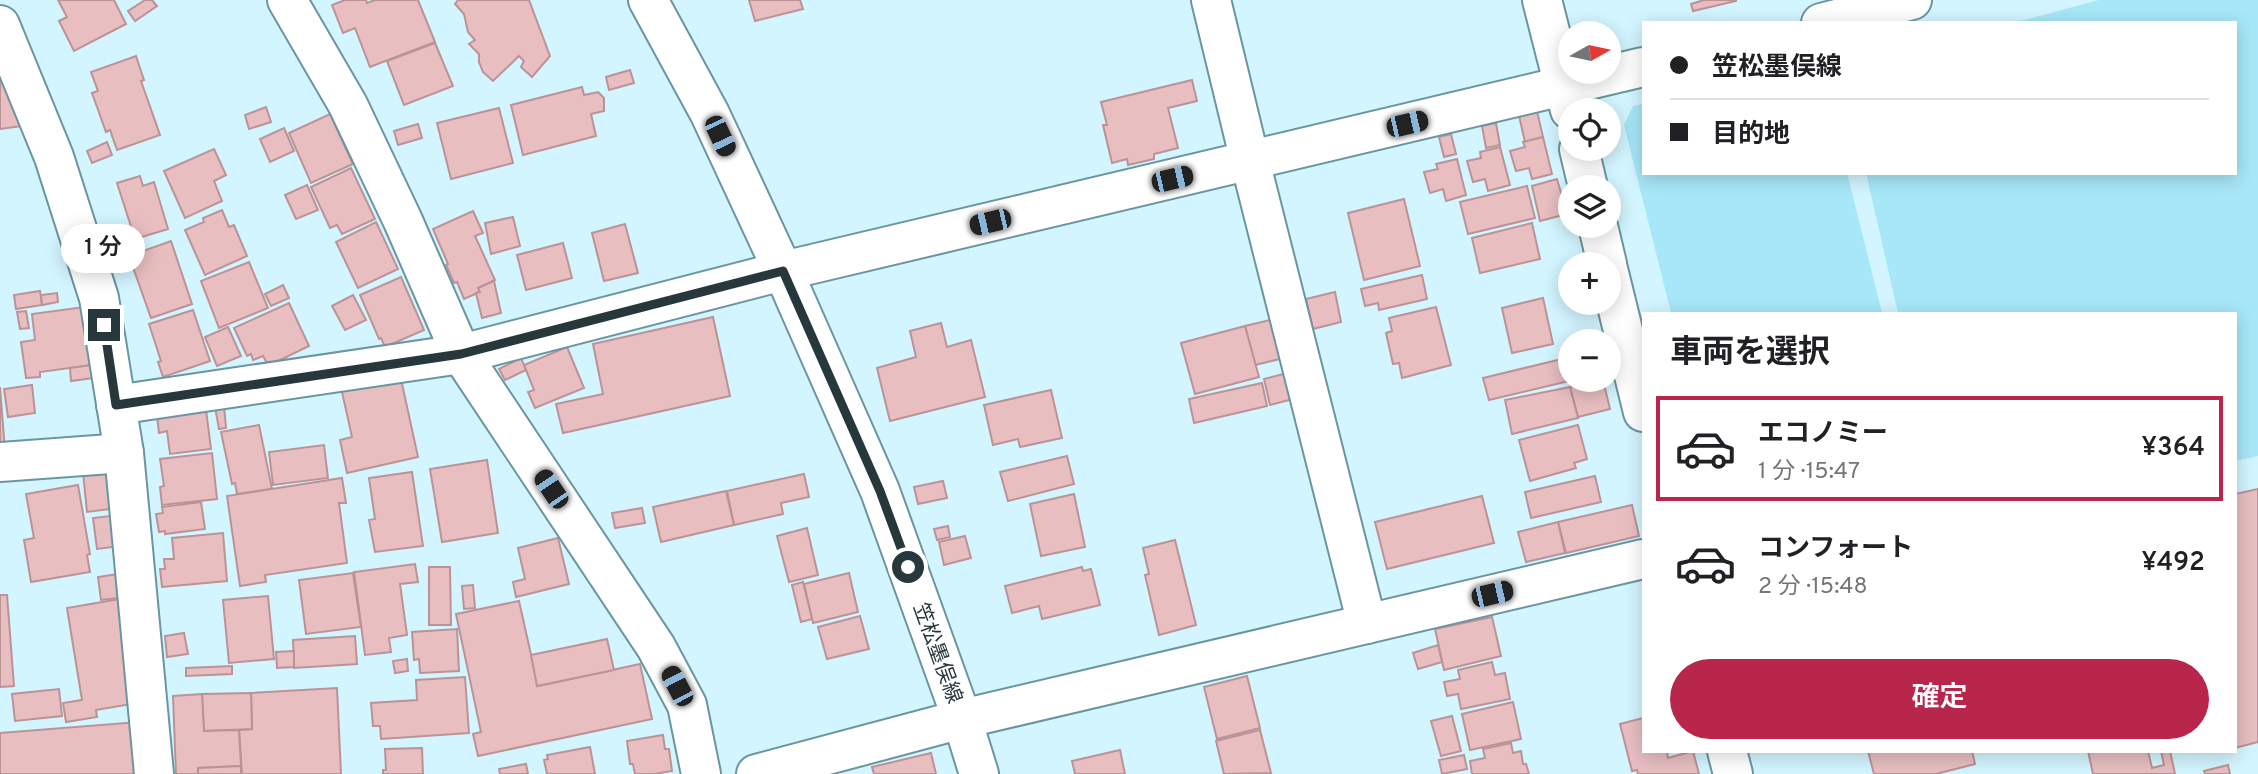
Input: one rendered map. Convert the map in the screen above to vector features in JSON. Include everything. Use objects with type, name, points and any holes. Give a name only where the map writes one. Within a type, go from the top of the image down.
[{"type":"street","points":[[287,0],[348,105],[461,354],[656,647],[687,705],[701,774]]},
{"type":"street","name":"笠松墨俣線","points":[[648,0],[710,114],[880,491],[962,719],[979,774]]},
{"type":"street","points":[[1211,0],[1367,624]]},
{"type":"street","points":[[1542,0],[1567,98]]},
{"type":"street","points":[[1829,21],[1912,0]]},
{"type":"street","points":[[0,25],[54,157],[99,298],[124,453],[154,774]]},
{"type":"street","points":[[1569,98],[1642,67]]},
{"type":"street","points":[[116,405],[461,354],[783,271],[1250,161],[1558,101]]},
{"type":"street","points":[[1620,315],[1642,408]]},
{"type":"street","points":[[0,462],[124,453]]},
{"type":"street","points":[[756,774],[962,719],[1642,559]]},
{"type":"street","points":[[1728,753],[1733,774]]},
{"type":"shaded area","points":[[2099,0],[2258,0],[2258,456],[2237,461],[2237,312],[1898,312],[1866,175],[2237,175],[2237,21],[2020,21]]},
{"type":"shaded area","points":[[1642,104],[1642,175],[1848,175],[1882,312],[1671,312],[1624,125],[1633,106]]},
{"type":"building","points":[[58,0],[114,0],[126,24],[74,51],[59,21],[67,17]]},
{"type":"building","points":[[145,0],[152,0],[157,6],[135,21],[128,11]]},
{"type":"building","points":[[345,0],[366,0],[367,3],[375,0],[418,0],[435,42],[370,67],[355,28],[343,33],[332,5]]},
{"type":"building","points":[[458,0],[529,0],[550,56],[532,77],[521,67],[524,61],[519,56],[493,81],[483,72],[479,54],[469,44],[475,40],[468,32],[464,14],[455,4]]},
{"type":"building","points":[[749,0],[800,0],[803,9],[755,21]]},
{"type":"building","points":[[1704,0],[1736,1],[1693,11],[1691,4]]},
{"type":"building","points":[[435,43],[453,86],[404,105],[387,61]]},
{"type":"building","points":[[136,56],[144,80],[141,81],[160,135],[117,150],[110,130],[106,132],[92,93],[98,91],[91,72]]},
{"type":"building","points":[[0,60],[22,126],[0,129]]},
{"type":"building","points":[[630,70],[634,83],[609,90],[606,77]]},
{"type":"building","points":[[1192,80],[1197,101],[1168,108],[1178,148],[1154,154],[1154,159],[1128,165],[1127,159],[1112,163],[1103,125],[1107,125],[1101,102]]},
{"type":"building","points":[[582,87],[584,95],[598,92],[604,98],[604,111],[591,114],[596,136],[523,155],[511,105]]},
{"type":"building","points":[[266,107],[271,122],[249,129],[245,115]]},
{"type":"building","points":[[499,108],[513,163],[451,179],[437,123]]},
{"type":"building","points":[[1537,111],[1543,137],[1525,142],[1519,116]]},
{"type":"building","points":[[330,114],[353,164],[311,183],[289,133]]},
{"type":"building","points":[[1496,123],[1500,145],[1486,148],[1482,126]]},
{"type":"building","points":[[418,124],[422,138],[398,145],[394,131]]},
{"type":"building","points":[[284,128],[294,151],[270,162],[260,139]]},
{"type":"building","points":[[1451,134],[1456,154],[1444,157],[1439,137]]},
{"type":"building","points":[[1543,137],[1552,174],[1532,179],[1529,168],[1516,171],[1510,151],[1525,147],[1523,142]]},
{"type":"building","points":[[107,142],[112,155],[92,163],[87,151]]},
{"type":"building","points":[[1500,147],[1510,185],[1488,191],[1485,179],[1473,182],[1467,161],[1481,158],[1480,152]]},
{"type":"building","points":[[214,149],[226,175],[214,181],[222,201],[185,218],[164,171]]},
{"type":"building","points":[[1457,159],[1466,195],[1446,201],[1443,189],[1430,193],[1424,172],[1438,169],[1436,164]]},
{"type":"building","points":[[351,168],[375,219],[342,234],[337,225],[330,228],[311,187]]},
{"type":"building","points":[[140,176],[143,186],[154,182],[168,229],[135,239],[117,183]]},
{"type":"building","points":[[1557,179],[1558,216],[1540,221],[1532,186]]},
{"type":"building","points":[[307,185],[318,210],[296,219],[285,195]]},
{"type":"building","points":[[1527,186],[1535,218],[1468,234],[1460,202]]},
{"type":"building","points":[[1404,199],[1420,266],[1364,280],[1348,213]]},
{"type":"building","points":[[222,210],[229,227],[234,225],[247,256],[205,275],[185,230]]},
{"type":"building","points":[[473,211],[483,233],[475,236],[495,280],[478,288],[480,292],[464,299],[446,265],[448,264],[433,229]]},
{"type":"building","points":[[513,217],[520,246],[491,254],[485,223]]},
{"type":"building","points":[[376,222],[398,269],[358,288],[336,242]]},
{"type":"building","points":[[1532,223],[1540,259],[1480,273],[1472,238]]},
{"type":"building","points":[[625,224],[638,273],[604,281],[592,233]]},
{"type":"building","points":[[171,241],[192,304],[151,318],[129,256]]},
{"type":"building","points":[[563,243],[572,278],[526,290],[517,255]]},
{"type":"building","points":[[249,262],[268,308],[219,328],[201,281]]},
{"type":"building","points":[[1422,275],[1427,299],[1379,310],[1378,303],[1365,306],[1361,289]]},
{"type":"building","points":[[401,277],[424,330],[385,347],[360,295]]},
{"type":"building","points":[[494,281],[501,313],[482,318],[476,293],[480,292],[478,288]]},
{"type":"building","points":[[283,285],[289,298],[271,306],[265,294]]},
{"type":"building","points":[[40,291],[42,305],[16,309],[14,295]]},
{"type":"building","points":[[1335,292],[1341,322],[1313,329],[1306,299]]},
{"type":"building","points":[[57,293],[58,302],[42,305],[41,295]]},
{"type":"building","points":[[353,295],[366,320],[345,330],[332,306]]},
{"type":"building","points":[[1543,298],[1553,344],[1512,353],[1502,308]]},
{"type":"building","points":[[289,303],[309,346],[272,364],[267,363],[263,356],[253,360],[251,354],[247,356],[234,328]]},
{"type":"building","points":[[91,306],[99,364],[40,372],[40,377],[26,378],[21,342],[35,340],[32,314]]},
{"type":"building","points":[[1436,307],[1451,365],[1402,378],[1399,363],[1393,364],[1386,333],[1392,331],[1389,318]]},
{"type":"building","points":[[193,310],[210,361],[163,377],[158,362],[161,361],[149,324]]},
{"type":"building","points":[[26,311],[29,328],[20,329],[17,312]]},
{"type":"building","points":[[713,317],[730,396],[563,433],[556,404],[603,394],[593,344]]},
{"type":"building","points":[[1274,319],[1284,358],[1255,365],[1245,326]]},
{"type":"building","points":[[941,323],[947,347],[971,340],[985,397],[890,421],[877,368],[916,357],[910,331]]},
{"type":"building","points":[[1245,326],[1259,377],[1195,394],[1181,343]]},
{"type":"building","points":[[228,327],[241,356],[217,366],[205,337]]},
{"type":"building","points":[[567,347],[584,388],[535,408],[528,392],[534,390],[524,365]]},
{"type":"building","points":[[521,358],[526,370],[505,380],[499,369]]},
{"type":"building","points":[[1558,360],[1558,384],[1489,400],[1483,378]]},
{"type":"building","points":[[99,364],[101,377],[71,381],[70,368]]},
{"type":"building","points":[[399,370],[418,457],[347,473],[340,440],[352,437],[340,383]]},
{"type":"building","points":[[1287,373],[1293,399],[1270,405],[1264,379]]},
{"type":"building","points":[[1262,383],[1267,406],[1194,423],[1189,399]]},
{"type":"building","points":[[32,385],[35,413],[8,417],[4,389]]},
{"type":"building","points":[[0,387],[5,451],[0,451]]},
{"type":"building","points":[[1558,389],[1558,392],[1571,392],[1578,418],[1512,434],[1505,400]]},
{"type":"building","points":[[1051,390],[1062,438],[1020,447],[1018,439],[993,445],[984,405]]},
{"type":"building","points":[[1571,392],[1606,392],[1610,409],[1578,417]]},
{"type":"building","points":[[205,402],[211,449],[170,454],[167,431],[159,433],[156,408]]},
{"type":"building","points":[[224,406],[226,428],[219,429],[215,407]]},
{"type":"building","points":[[259,425],[272,489],[237,494],[235,483],[232,484],[221,432]]},
{"type":"building","points":[[1578,425],[1587,459],[1574,463],[1576,468],[1530,481],[1519,440]]},
{"type":"building","points":[[324,445],[328,478],[273,485],[269,452]]},
{"type":"building","points":[[212,453],[217,499],[162,505],[160,487],[164,486],[160,459]]},
{"type":"building","points":[[1067,456],[1074,484],[1008,501],[1000,472]]},
{"type":"building","points":[[487,460],[498,533],[442,542],[430,469]]},
{"type":"building","points":[[113,468],[118,508],[87,512],[83,472]]},
{"type":"building","points":[[412,472],[423,546],[375,552],[369,520],[375,519],[369,478]]},
{"type":"building","points":[[804,474],[809,497],[781,503],[783,514],[734,525],[727,491]]},
{"type":"building","points":[[1595,476],[1601,502],[1531,518],[1525,492]]},
{"type":"building","points":[[342,478],[346,503],[339,503],[347,563],[265,575],[266,582],[240,586],[227,496]]},
{"type":"building","points":[[943,481],[947,498],[918,504],[914,487]]},
{"type":"building","points":[[78,485],[90,554],[87,555],[90,572],[31,582],[24,540],[34,538],[26,494]]},
{"type":"building","points":[[2258,489],[2258,742],[2237,747],[2237,494]]},
{"type":"building","points":[[726,491],[734,525],[661,542],[653,507]]},
{"type":"building","points":[[1074,494],[1085,547],[1041,556],[1030,504]]},
{"type":"building","points":[[1482,496],[1494,543],[1387,569],[1375,522]]},
{"type":"building","points":[[201,502],[205,529],[165,534],[165,531],[159,532],[156,514],[163,513],[162,507]]},
{"type":"building","points":[[1632,505],[1639,536],[1566,553],[1558,522]]},
{"type":"building","points":[[642,508],[645,523],[615,528],[612,513]]},
{"type":"building","points":[[118,515],[121,546],[97,549],[93,518]]},
{"type":"building","points":[[1558,522],[1565,553],[1526,562],[1518,532]]},
{"type":"building","points":[[948,526],[950,537],[937,540],[934,529]]},
{"type":"building","points":[[807,528],[818,575],[789,582],[777,536]]},
{"type":"building","points":[[223,533],[227,581],[162,587],[160,569],[165,569],[164,559],[174,559],[172,538]]},
{"type":"building","points":[[965,536],[971,558],[944,565],[939,542]]},
{"type":"building","points":[[558,538],[569,584],[516,597],[513,582],[525,579],[518,548]]},
{"type":"building","points":[[1175,540],[1196,625],[1159,635],[1145,575],[1149,574],[1143,548]]},
{"type":"building","points":[[415,564],[418,582],[400,584],[407,635],[389,638],[391,652],[365,655],[354,572]]},
{"type":"building","points":[[429,567],[450,567],[451,625],[429,625]]},
{"type":"building","points":[[1082,567],[1083,571],[1091,569],[1100,605],[1042,619],[1039,606],[1012,613],[1005,586]]},
{"type":"building","points":[[125,573],[128,597],[101,600],[98,577]]},
{"type":"building","points":[[353,573],[361,627],[306,634],[299,580]]},
{"type":"building","points":[[849,573],[858,612],[813,623],[804,584]]},
{"type":"building","points":[[803,582],[812,619],[801,622],[792,585]]},
{"type":"building","points":[[473,585],[475,608],[464,609],[462,586]]},
{"type":"building","points":[[0,595],[7,595],[14,686],[0,687]]},
{"type":"building","points":[[268,596],[274,659],[229,663],[223,600]]},
{"type":"building","points":[[120,599],[137,703],[96,710],[97,717],[66,722],[63,703],[82,700],[67,608]]},
{"type":"building","points":[[519,601],[538,686],[640,664],[652,719],[478,756],[473,734],[481,732],[456,614]]},
{"type":"building","points":[[860,616],[869,649],[827,659],[818,627]]},
{"type":"building","points":[[1492,617],[1501,656],[1444,670],[1435,629]]},
{"type":"building","points":[[457,629],[459,671],[420,673],[419,659],[414,660],[412,632]]},
{"type":"building","points":[[184,633],[188,654],[167,657],[165,636]]},
{"type":"building","points":[[355,636],[357,664],[294,668],[293,640]]},
{"type":"building","points":[[607,639],[614,670],[537,686],[531,655]]},
{"type":"building","points":[[1438,645],[1442,662],[1418,669],[1413,653]]},
{"type":"building","points":[[294,651],[294,667],[277,668],[276,652]]},
{"type":"building","points":[[407,659],[408,671],[395,673],[393,661]]},
{"type":"building","points":[[1492,662],[1495,675],[1505,673],[1510,699],[1461,709],[1458,694],[1447,696],[1444,682],[1460,679],[1458,670]]},
{"type":"building","points":[[232,666],[232,674],[186,676],[186,668]]},
{"type":"building","points":[[1247,676],[1260,728],[1217,739],[1204,687]]},
{"type":"building","points":[[465,677],[469,733],[381,739],[380,726],[373,726],[371,703],[417,700],[416,680]]},
{"type":"building","points":[[337,688],[341,774],[242,774],[239,730],[252,729],[251,693]]},
{"type":"building","points":[[59,689],[62,716],[15,721],[12,694]]},
{"type":"building","points":[[251,693],[252,729],[204,731],[202,694]]},
{"type":"building","points":[[202,694],[204,731],[239,730],[241,766],[198,768],[198,774],[176,774],[173,696]]},
{"type":"building","points":[[1513,702],[1521,739],[1470,750],[1462,714]]},
{"type":"building","points":[[1452,716],[1461,751],[1441,756],[1431,721]]},
{"type":"building","points":[[1642,718],[1642,753],[1667,753],[1668,758],[1694,753],[1699,774],[1638,774],[1637,770],[1632,771],[1620,724]]},
{"type":"building","points":[[138,722],[144,774],[0,774],[0,733]]},
{"type":"building","points":[[1260,730],[1271,773],[1224,774],[1216,741]]},
{"type":"building","points":[[663,735],[665,749],[669,749],[672,771],[635,774],[633,764],[630,764],[627,741]]},
{"type":"building","points":[[1511,743],[1513,753],[1521,751],[1523,764],[1526,764],[1529,774],[1472,774],[1470,761],[1485,758],[1483,749]]},
{"type":"building","points":[[590,747],[595,774],[547,774],[544,760],[548,759],[547,755]]},
{"type":"building","points":[[422,748],[423,774],[383,774],[383,770],[386,770],[385,749]]},
{"type":"building","points":[[1120,750],[1125,774],[1075,774],[1072,761]]},
{"type":"building","points":[[931,753],[936,774],[874,774],[872,767]]},
{"type":"building","points":[[1869,753],[1972,753],[1975,764],[1936,774],[1874,774]]},
{"type":"building","points":[[2088,753],[2148,753],[2152,768],[2164,765],[2161,753],[2170,753],[2175,774],[2093,774]]},
{"type":"building","points":[[1464,755],[1467,769],[1442,774],[1439,760]]},
{"type":"building","points":[[526,764],[528,774],[500,774],[499,769]]},
{"type":"building","points":[[2228,765],[2230,774],[2205,774],[2204,771]]},
{"type":"building","points":[[241,766],[241,774],[198,774],[198,768]]},
{"type":"route","points":[[104,325],[116,405],[461,354],[783,271],[880,491],[908,567]]}]
